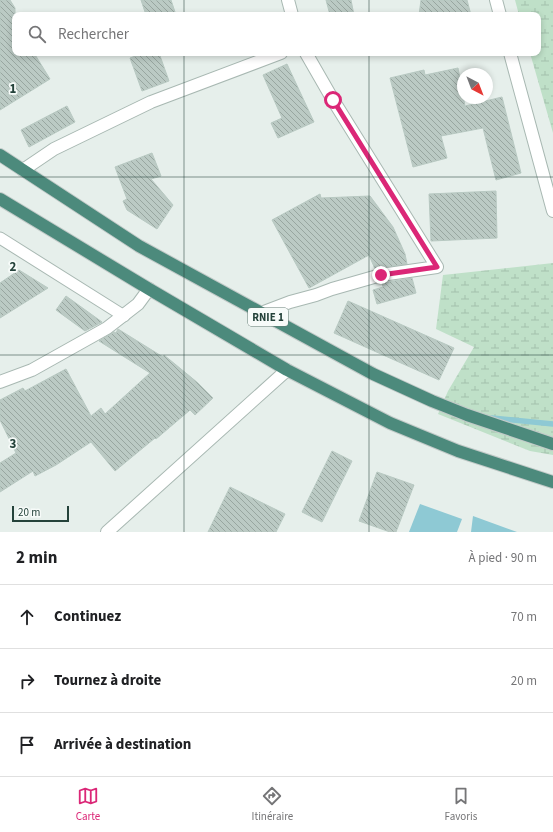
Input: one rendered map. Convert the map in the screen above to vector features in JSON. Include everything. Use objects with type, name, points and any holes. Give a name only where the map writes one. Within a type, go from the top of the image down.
[{"type":"highway","name":"RNIE 1","points":[[0,155],[139,246],[373,374],[432,401],[553,444]]},
{"type":"highway","name":"RNIE 1","points":[[0,199],[149,289],[288,370],[390,423],[458,451],[553,482]]},
{"type":"street","points":[[288,0],[291,12]]},
{"type":"street","points":[[496,0],[499,12]]},
{"type":"street","points":[[23,170],[54,149],[151,102],[273,56]]},
{"type":"street","points":[[261,313],[290,302],[381,275],[437,267],[333,100],[308,56]]},
{"type":"street","points":[[511,56],[553,210]]},
{"type":"street","points":[[0,382],[32,370],[107,328],[138,304],[149,289]]},
{"type":"street","points":[[107,532],[288,370]]},
{"type":"lane","points":[[0,238],[124,316]]},
{"type":"green space","points":[[515,0],[553,0],[553,133],[531,56],[541,56],[541,12],[518,12]]},
{"type":"green space","points":[[553,263],[553,455],[530,451],[438,414],[448,391],[474,347],[436,329],[443,275]]},
{"type":"water","points":[[420,504],[462,519],[457,532],[409,532]]},
{"type":"water","points":[[473,516],[517,532],[471,532]]},
{"type":"building","points":[[0,0],[10,0],[15,8],[15,12],[12,12],[12,56],[36,56],[50,79],[0,110]]},
{"type":"building","points":[[141,0],[171,0],[175,12],[145,12]]},
{"type":"building","points":[[326,0],[351,0],[353,12],[329,12]]},
{"type":"building","points":[[421,0],[467,0],[470,12],[419,12]]},
{"type":"building","points":[[135,56],[160,56],[169,81],[142,91],[130,58]]},
{"type":"building","points":[[287,64],[314,122],[278,138],[271,123],[282,118],[263,75]]},
{"type":"building","points":[[457,68],[457,104],[465,104],[465,106],[473,104],[493,104],[493,99],[502,97],[521,173],[496,180],[483,128],[441,136],[447,158],[413,167],[390,78],[424,70],[425,75]]},
{"type":"building","points":[[67,106],[75,122],[29,147],[21,130]]},
{"type":"building","points":[[152,153],[161,176],[151,179],[173,205],[157,229],[127,210],[123,201],[127,199],[115,167]]},
{"type":"building","points":[[496,191],[497,238],[431,241],[429,194]]},
{"type":"building","points":[[320,194],[321,198],[370,196],[393,227],[405,254],[407,264],[375,269],[369,255],[309,288],[272,220]]},
{"type":"building","points":[[19,270],[48,288],[0,318],[0,283]]},
{"type":"building","points":[[412,278],[416,293],[377,304],[373,290],[383,287],[382,283]]},
{"type":"building","points":[[66,296],[102,322],[85,331],[56,310]]},
{"type":"building","points":[[348,301],[454,348],[439,380],[334,333]]},
{"type":"building","points":[[118,329],[163,357],[164,355],[198,383],[213,398],[195,415],[190,410],[115,471],[91,442],[56,465],[35,476],[33,471],[0,492],[0,463],[16,453],[0,420],[0,400],[23,388],[25,391],[66,369],[91,416],[101,408],[105,414],[150,373],[99,341],[114,332],[116,333]]},
{"type":"building","points":[[332,451],[352,461],[322,522],[302,512]]},
{"type":"building","points":[[377,472],[414,485],[396,532],[390,532],[359,521]]},
{"type":"building","points":[[230,487],[285,514],[276,532],[208,532]]},
{"type":"waterway","points":[[492,418],[553,424]]},
{"type":"route","points":[[333,100],[437,267],[381,275]]}]
